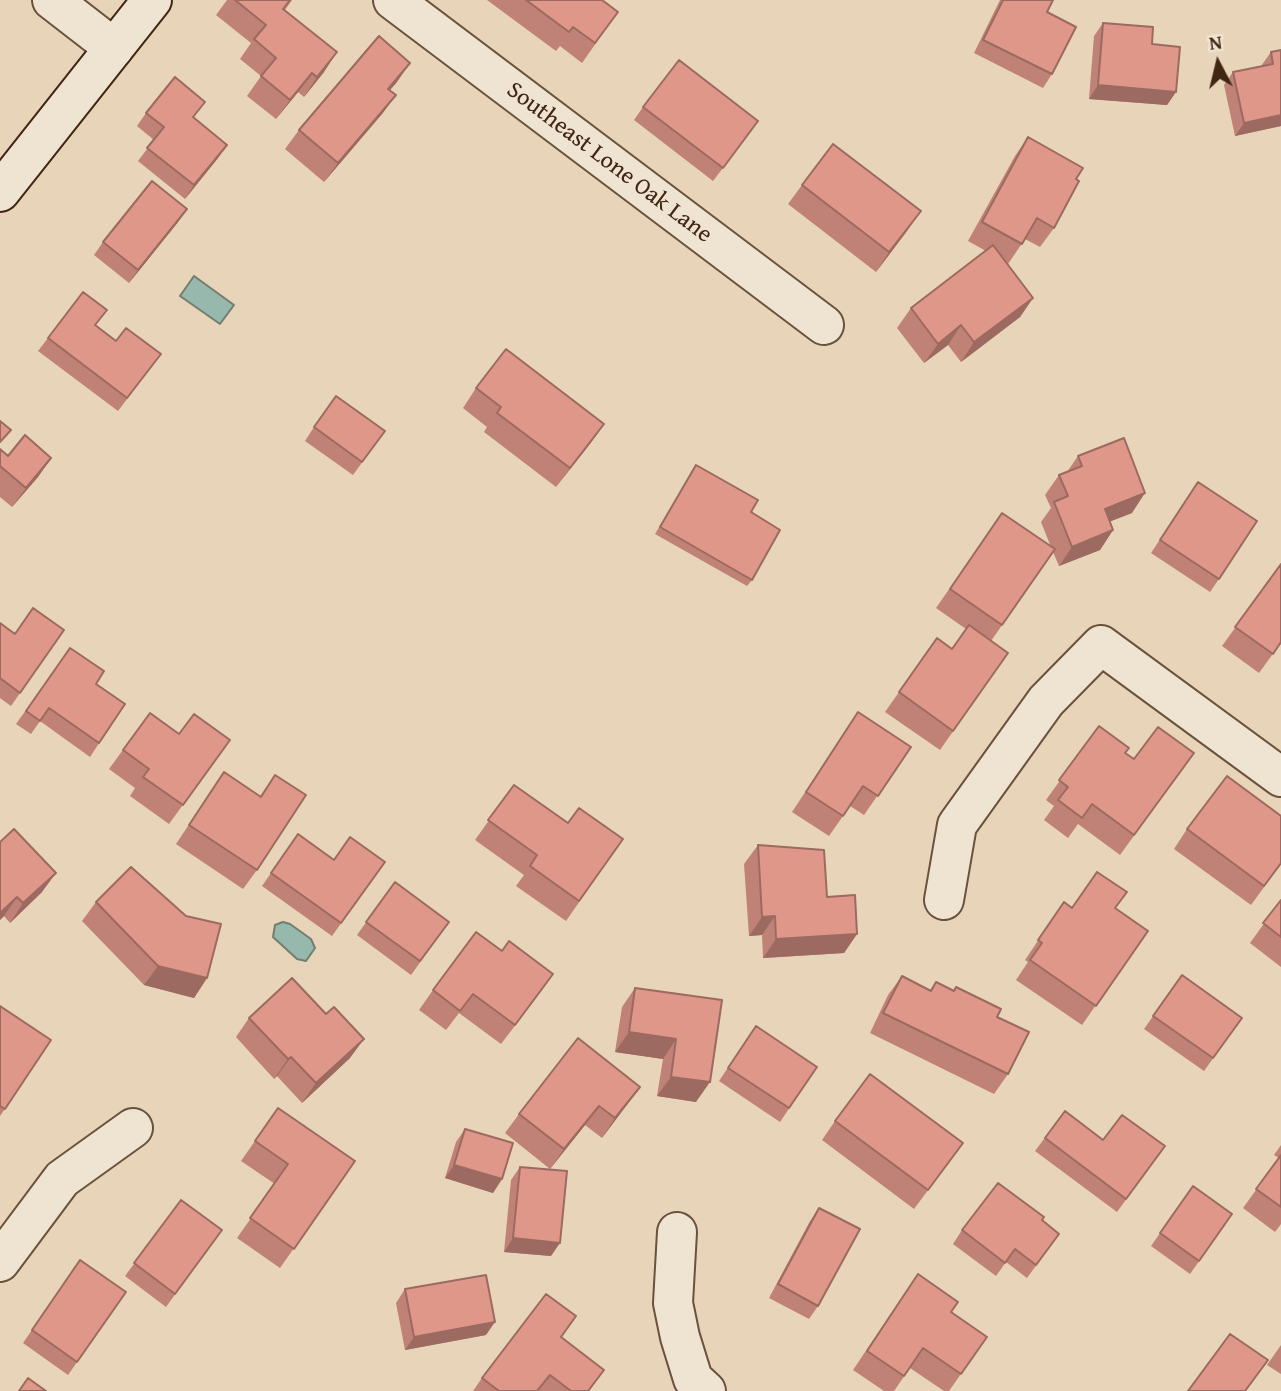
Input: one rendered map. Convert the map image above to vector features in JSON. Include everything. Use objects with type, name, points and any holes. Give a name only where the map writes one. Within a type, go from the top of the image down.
[{"type":"street","points":[[52,0],[114,48]]},
{"type":"street","points":[[0,192],[152,0]]},
{"type":"street","name":"Southeast Lone Oak Lane","points":[[393,0],[824,325]]},
{"type":"street","points":[[944,900],[957,825],[1046,701],[1101,645],[1281,777]]},
{"type":"street","points":[[0,1262],[62,1180],[133,1128]]},
{"type":"street","points":[[677,1232],[673,1303],[693,1379],[706,1391]]},
{"type":"water","points":[[194,276],[234,305],[220,324],[180,296]]},
{"type":"water","points":[[283,922],[311,939],[315,948],[306,961],[297,959],[273,937],[275,925]]},
{"type":"building","points":[[235,0],[290,0],[283,9],[337,52],[317,77],[312,73],[290,100],[261,76],[276,58],[254,39],[266,25]]},
{"type":"building","points":[[526,0],[602,0],[618,12],[595,43],[573,27],[569,32]]},
{"type":"building","points":[[1003,0],[1053,0],[1047,12],[1076,27],[1052,74],[983,40]]},
{"type":"building","points":[[1103,23],[1153,27],[1152,44],[1180,47],[1176,92],[1098,85]]},
{"type":"building","points":[[379,36],[410,63],[388,89],[396,95],[338,163],[299,130]]},
{"type":"building","points":[[1281,50],[1281,115],[1244,123],[1233,72],[1273,64],[1271,52]]},
{"type":"building","points":[[679,60],[758,121],[723,168],[643,107]]},
{"type":"building","points":[[175,77],[205,102],[193,117],[227,145],[194,185],[147,148],[164,127],[146,113]]},
{"type":"building","points":[[1028,137],[1083,168],[1054,228],[1037,218],[1022,244],[982,222]]},
{"type":"building","points":[[833,144],[921,211],[889,252],[802,185]]},
{"type":"building","points":[[152,181],[187,209],[138,270],[103,242]]},
{"type":"building","points":[[993,245],[1033,298],[974,342],[961,325],[938,344],[911,308]]},
{"type":"building","points":[[83,292],[107,310],[95,325],[116,341],[126,328],[161,354],[127,398],[48,338]]},
{"type":"building","points":[[506,349],[604,424],[570,468],[497,413],[501,407],[476,388]]},
{"type":"building","points":[[336,396],[385,431],[362,462],[314,427]]},
{"type":"building","points":[[0,421],[11,430],[0,442]]},
{"type":"building","points":[[25,435],[51,458],[26,488],[0,466],[0,449],[8,456]]},
{"type":"building","points":[[1124,438],[1145,493],[1105,509],[1113,530],[1072,547],[1054,502],[1068,496],[1059,475],[1082,466],[1078,456]]},
{"type":"building","points":[[696,465],[758,500],[751,512],[780,530],[752,580],[660,527]]},
{"type":"building","points":[[1198,482],[1257,521],[1219,579],[1160,540]]},
{"type":"building","points":[[1002,513],[1055,549],[1002,625],[950,589]]},
{"type":"building","points":[[1281,564],[1281,642],[1273,654],[1235,627]]},
{"type":"building","points":[[33,608],[64,630],[20,693],[0,678],[0,623],[15,634]]},
{"type":"building","points":[[969,625],[1008,653],[953,731],[899,692],[937,638],[952,649]]},
{"type":"building","points":[[70,648],[104,671],[96,684],[125,704],[99,743],[49,708],[40,721],[26,711]]},
{"type":"building","points":[[858,712],[911,747],[878,796],[863,786],[843,816],[806,792]]},
{"type":"building","points":[[150,713],[179,734],[194,714],[230,740],[183,805],[143,777],[149,769],[123,750]]},
{"type":"building","points":[[1099,726],[1129,748],[1125,753],[1134,759],[1158,727],[1194,753],[1134,835],[1092,804],[1082,818],[1058,800],[1068,787],[1059,780]]},
{"type":"building","points":[[224,772],[261,797],[275,775],[306,795],[257,870],[189,825]]},
{"type":"building","points":[[1227,776],[1281,816],[1281,863],[1264,886],[1187,829]]},
{"type":"building","points":[[514,785],[568,823],[579,808],[623,839],[579,901],[530,866],[537,855],[488,820]]},
{"type":"building","points":[[14,829],[56,873],[23,903],[17,897],[0,913],[0,842]]},
{"type":"building","points":[[298,834],[334,860],[350,837],[385,862],[341,923],[271,873]]},
{"type":"building","points":[[758,845],[824,850],[827,897],[855,895],[857,934],[776,939],[775,916],[762,917]]},
{"type":"building","points":[[131,867],[186,916],[221,924],[207,978],[158,966],[96,902]]},
{"type":"building","points":[[1097,872],[1127,892],[1115,908],[1148,931],[1096,1006],[1030,960],[1042,943],[1038,940],[1064,902],[1072,908]]},
{"type":"building","points":[[395,882],[449,922],[420,961],[366,922]]},
{"type":"building","points":[[1281,900],[1281,937],[1263,923]]},
{"type":"building","points":[[476,932],[502,951],[509,941],[553,974],[515,1025],[473,994],[460,1011],[433,990]]},
{"type":"building","points":[[1182,975],[1242,1018],[1213,1058],[1153,1016]]},
{"type":"building","points":[[902,976],[931,991],[936,982],[954,991],[956,987],[1001,1009],[997,1017],[1029,1032],[1008,1074],[883,1013]]},
{"type":"building","points":[[292,978],[326,1014],[334,1007],[364,1039],[316,1083],[291,1057],[288,1059],[249,1018]]},
{"type":"building","points":[[635,988],[722,1000],[710,1082],[671,1077],[676,1039],[629,1032]]},
{"type":"building","points":[[0,1006],[51,1040],[5,1109],[0,1106]]},
{"type":"building","points":[[756,1026],[817,1067],[789,1108],[728,1068]]},
{"type":"building","points":[[578,1038],[640,1087],[615,1118],[599,1106],[564,1149],[519,1114]]},
{"type":"building","points":[[870,1074],[963,1143],[928,1190],[835,1121]]},
{"type":"building","points":[[278,1108],[355,1161],[294,1249],[250,1218],[288,1164],[255,1141]]},
{"type":"building","points":[[1065,1111],[1103,1140],[1122,1115],[1165,1146],[1126,1199],[1045,1138]]},
{"type":"building","points":[[465,1129],[513,1143],[502,1179],[454,1165]]},
{"type":"building","points":[[1281,1155],[1281,1207],[1256,1189]]},
{"type":"building","points":[[520,1167],[567,1171],[560,1243],[513,1238]]},
{"type":"building","points":[[998,1183],[1044,1217],[1042,1220],[1059,1234],[1036,1265],[1015,1249],[1005,1263],[962,1230]]},
{"type":"building","points":[[1193,1186],[1232,1214],[1199,1261],[1160,1233]]},
{"type":"building","points":[[181,1200],[222,1230],[175,1294],[134,1263]]},
{"type":"building","points":[[819,1208],[860,1229],[818,1306],[778,1284]]},
{"type":"building","points":[[80,1260],[126,1292],[77,1362],[32,1330]]},
{"type":"building","points":[[918,1274],[958,1302],[951,1312],[987,1337],[961,1374],[923,1348],[904,1376],[867,1351]]},
{"type":"building","points":[[486,1275],[495,1322],[414,1337],[405,1289]]},
{"type":"building","points":[[546,1294],[576,1316],[561,1337],[604,1370],[588,1391],[571,1391],[550,1375],[537,1391],[499,1391],[482,1378]]},
{"type":"building","points":[[1230,1334],[1268,1360],[1245,1391],[1188,1391]]},
{"type":"building","points":[[28,1378],[46,1391],[19,1391]]}]
